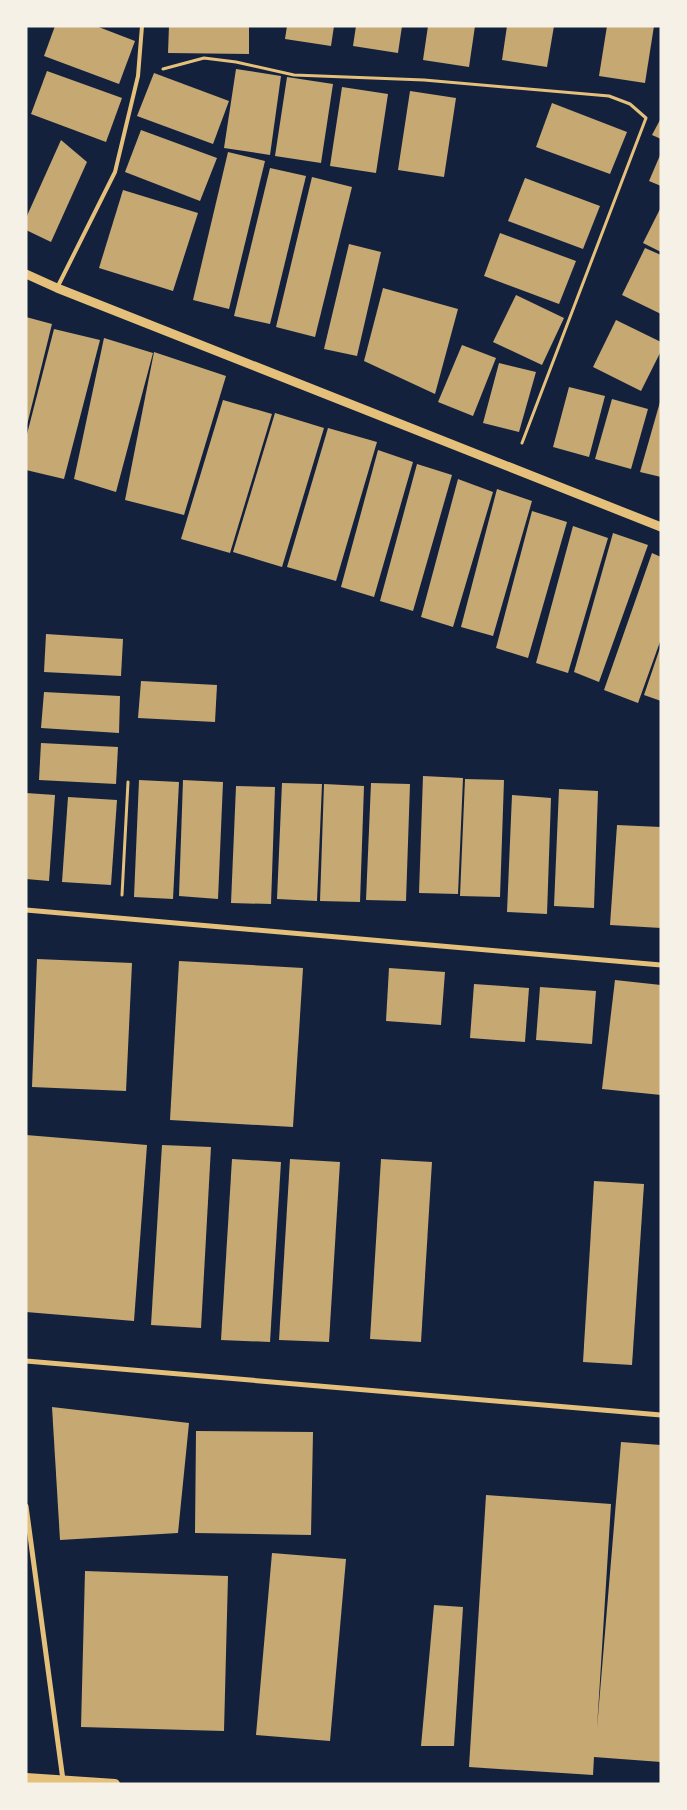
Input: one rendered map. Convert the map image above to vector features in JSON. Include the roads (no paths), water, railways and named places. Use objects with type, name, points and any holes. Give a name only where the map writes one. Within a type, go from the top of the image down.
[{"type":"main road","points":[[26,1778],[115,1784]]},
{"type":"street","points":[[26,274],[57,288],[661,527]]},
{"type":"street","points":[[26,910],[661,965]]},
{"type":"street","points":[[26,1361],[661,1415]]},
{"type":"street","points":[[26,1506],[63,1780]]},
{"type":"lane","points":[[57,288],[115,172],[138,76],[142,26]]}]
